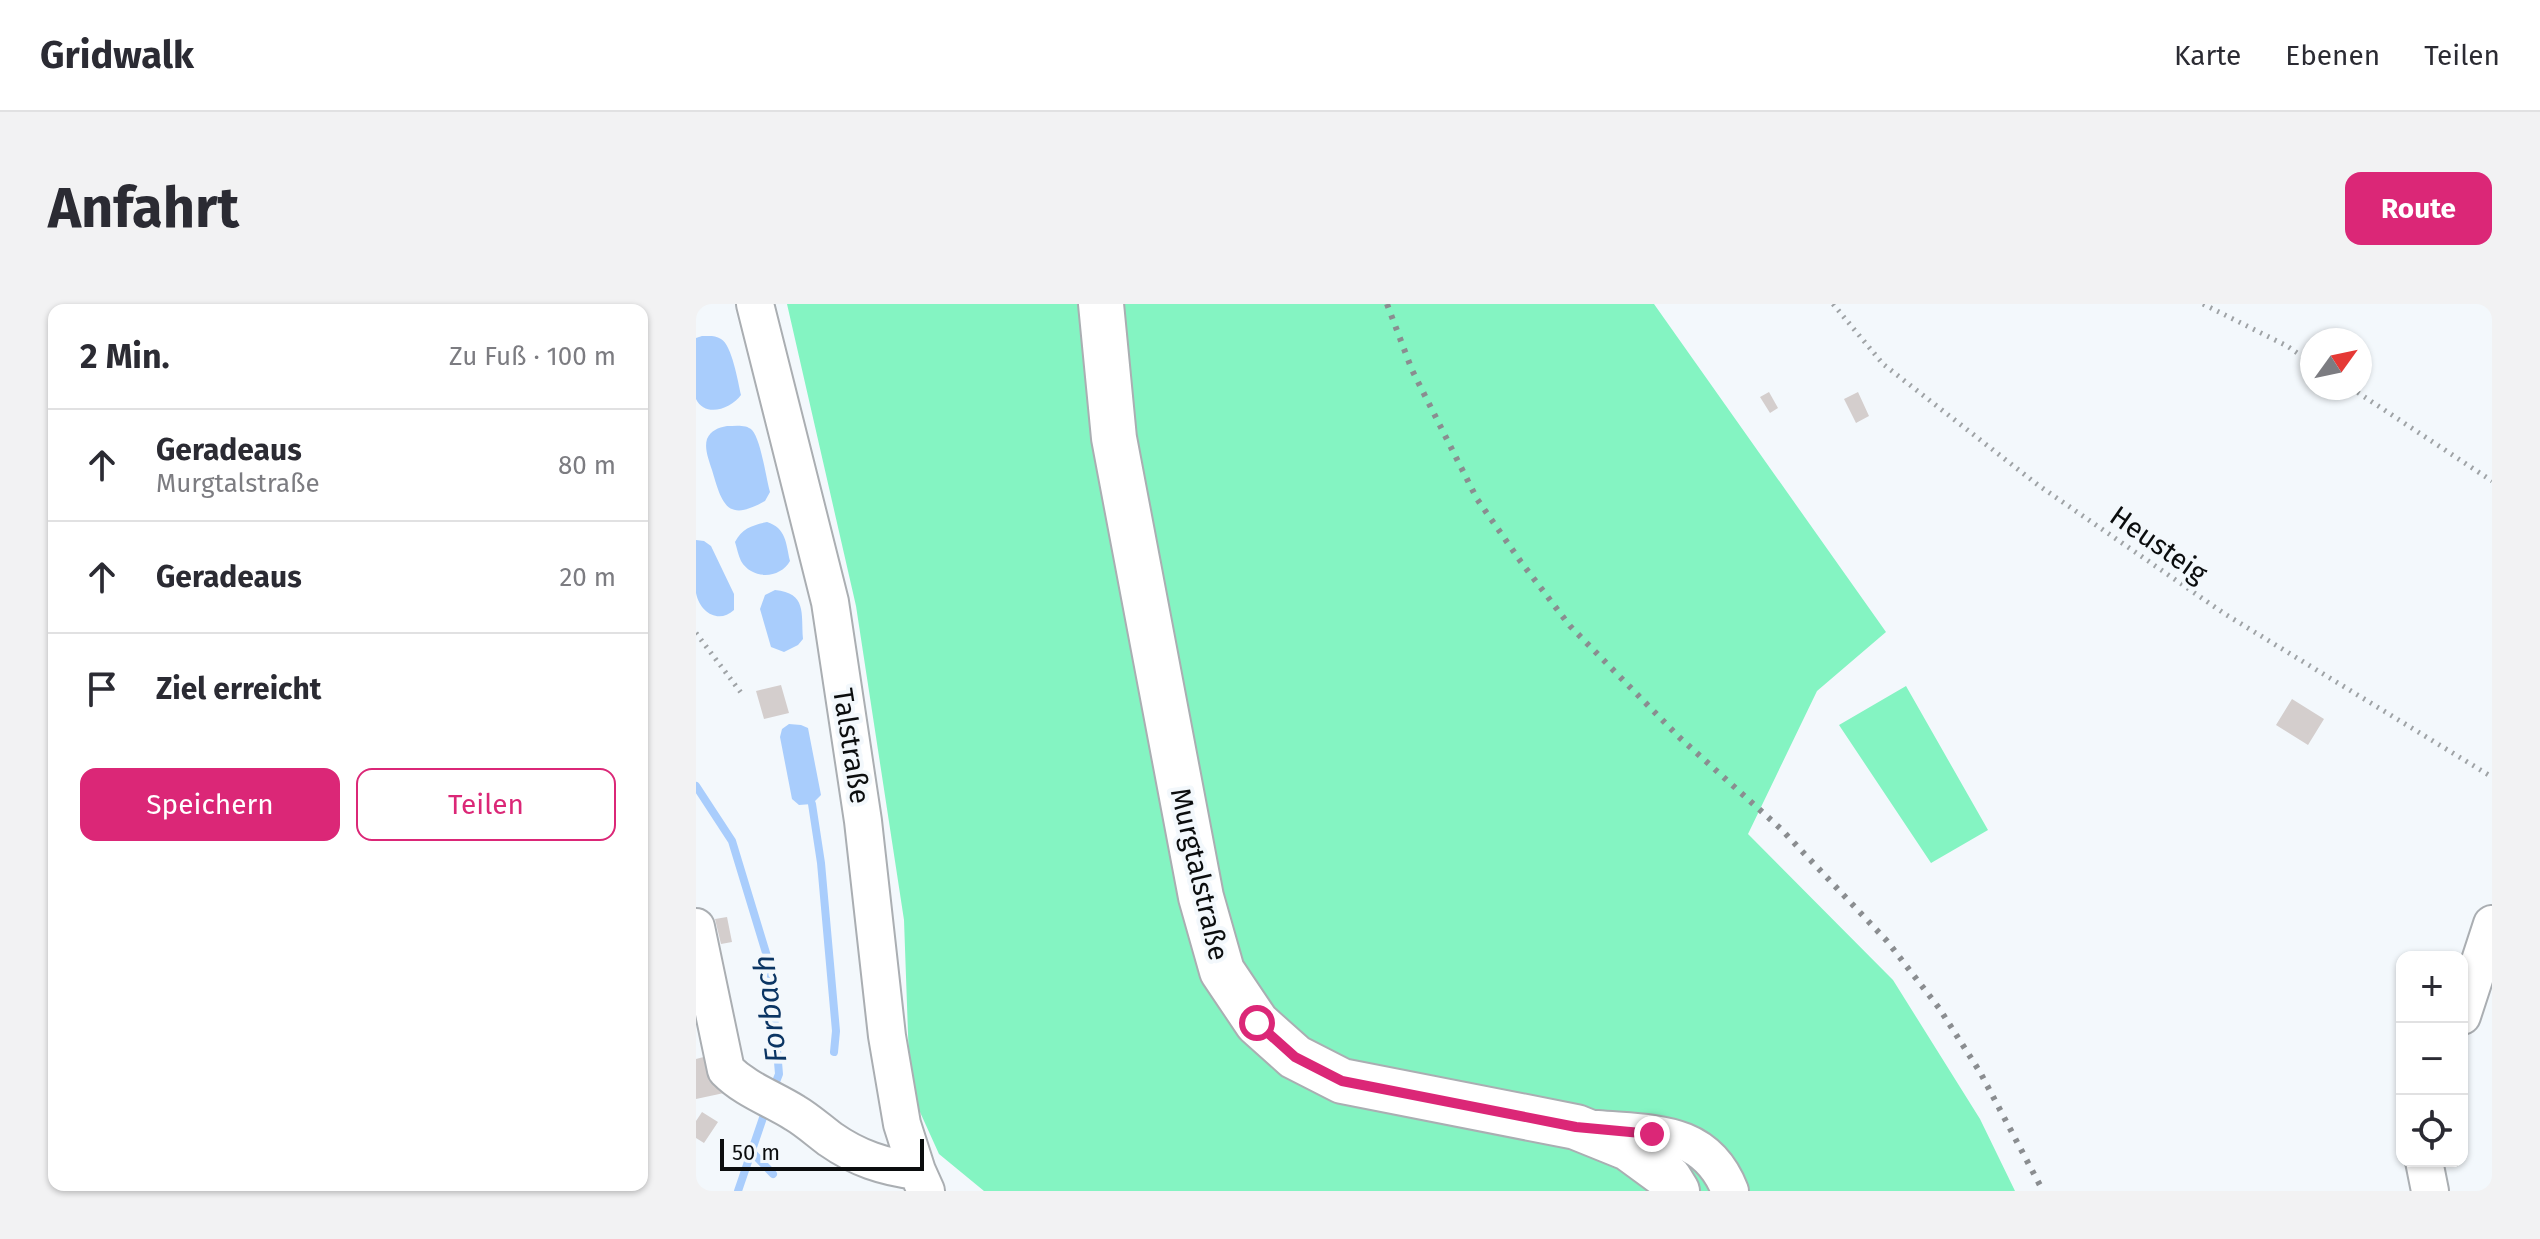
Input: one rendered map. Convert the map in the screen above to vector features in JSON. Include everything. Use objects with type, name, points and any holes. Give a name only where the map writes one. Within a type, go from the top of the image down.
[{"type":"main road","name":"Murgtalstraße","points":[[1101,304],[1114,438],[1201,897],[1222,971],[1257,1023],[1295,1057],[1342,1081],[1576,1127],[1628,1148],[1669,1178],[1677,1191]]},
{"type":"street","name":"Talstraße","points":[[755,304],[830,602],[863,821],[887,1036],[902,1124],[921,1181]]},
{"type":"street","points":[[2468,998],[2492,924]]},
{"type":"street","points":[[696,927],[726,1070],[740,1084],[797,1114],[832,1141],[861,1157],[921,1181]]},
{"type":"street","points":[[1576,1127],[1679,1139],[1696,1146],[1721,1173],[1730,1191]]},
{"type":"street","points":[[2425,1167],[2430,1191]]},
{"type":"path","name":"Heusteig","points":[[1833,304],[1883,364],[2038,485],[2225,614],[2492,777]]},
{"type":"path","points":[[2203,304],[2300,355]]},
{"type":"path","points":[[2369,400],[2492,481]]},
{"type":"path","points":[[696,633],[742,694]]},
{"type":"green space","points":[[787,304],[1654,304],[1886,632],[1817,691],[1748,834],[1893,980],[1980,1119],[2015,1191],[984,1191],[939,1154],[910,1090],[904,920],[856,606]]},
{"type":"green space","points":[[1906,686],[1988,830],[1931,863],[1839,725]]},
{"type":"water","points":[[716,337],[725,343],[741,395],[731,404],[718,409],[705,408],[696,399],[696,338]]},
{"type":"water","points":[[727,426],[744,426],[752,430],[761,450],[770,492],[765,501],[742,510],[734,510],[723,501],[706,451],[711,433]]},
{"type":"water","points":[[767,522],[782,532],[790,561],[780,571],[766,575],[752,572],[746,567],[735,542],[748,528]]},
{"type":"water","points":[[696,540],[711,546],[734,594],[734,610],[728,614],[711,614],[698,600]]},
{"type":"water","points":[[775,590],[793,595],[802,613],[803,639],[784,652],[771,647],[760,609],[765,595]]},
{"type":"water","points":[[789,724],[808,728],[821,795],[812,804],[799,805],[792,799],[780,737],[782,729]]},
{"type":"building","points":[[1769,392],[1778,408],[1770,413],[1760,397]]},
{"type":"building","points":[[1858,392],[1869,416],[1856,423],[1844,399]]},
{"type":"building","points":[[781,685],[789,713],[764,719],[756,691]]},
{"type":"building","points":[[2292,699],[2324,719],[2308,745],[2276,725]]},
{"type":"building","points":[[727,917],[732,942],[721,944],[715,919]]},
{"type":"building","points":[[715,1054],[724,1093],[696,1099],[696,1059]]},
{"type":"building","points":[[702,1112],[718,1122],[704,1143],[696,1138],[696,1121]]},
{"type":"waterway","name":"Forbach","points":[[696,786],[732,841],[770,966],[779,1074],[772,1092]]},
{"type":"waterway","points":[[812,804],[821,863],[836,1031],[834,1052]]},
{"type":"waterway","name":"Forbach","points":[[738,1191],[766,1109]]},
{"type":"waterway","points":[[751,1151],[773,1174]]},
{"type":"railway","points":[[1387,304],[1412,370],[1477,499],[1521,562],[1570,626],[1679,737],[1781,829],[1887,941],[1939,1008],[1980,1072],[2043,1191]]},
{"type":"route","points":[[1257,1023],[1295,1057],[1342,1081],[1576,1127],[1652,1134]]}]
